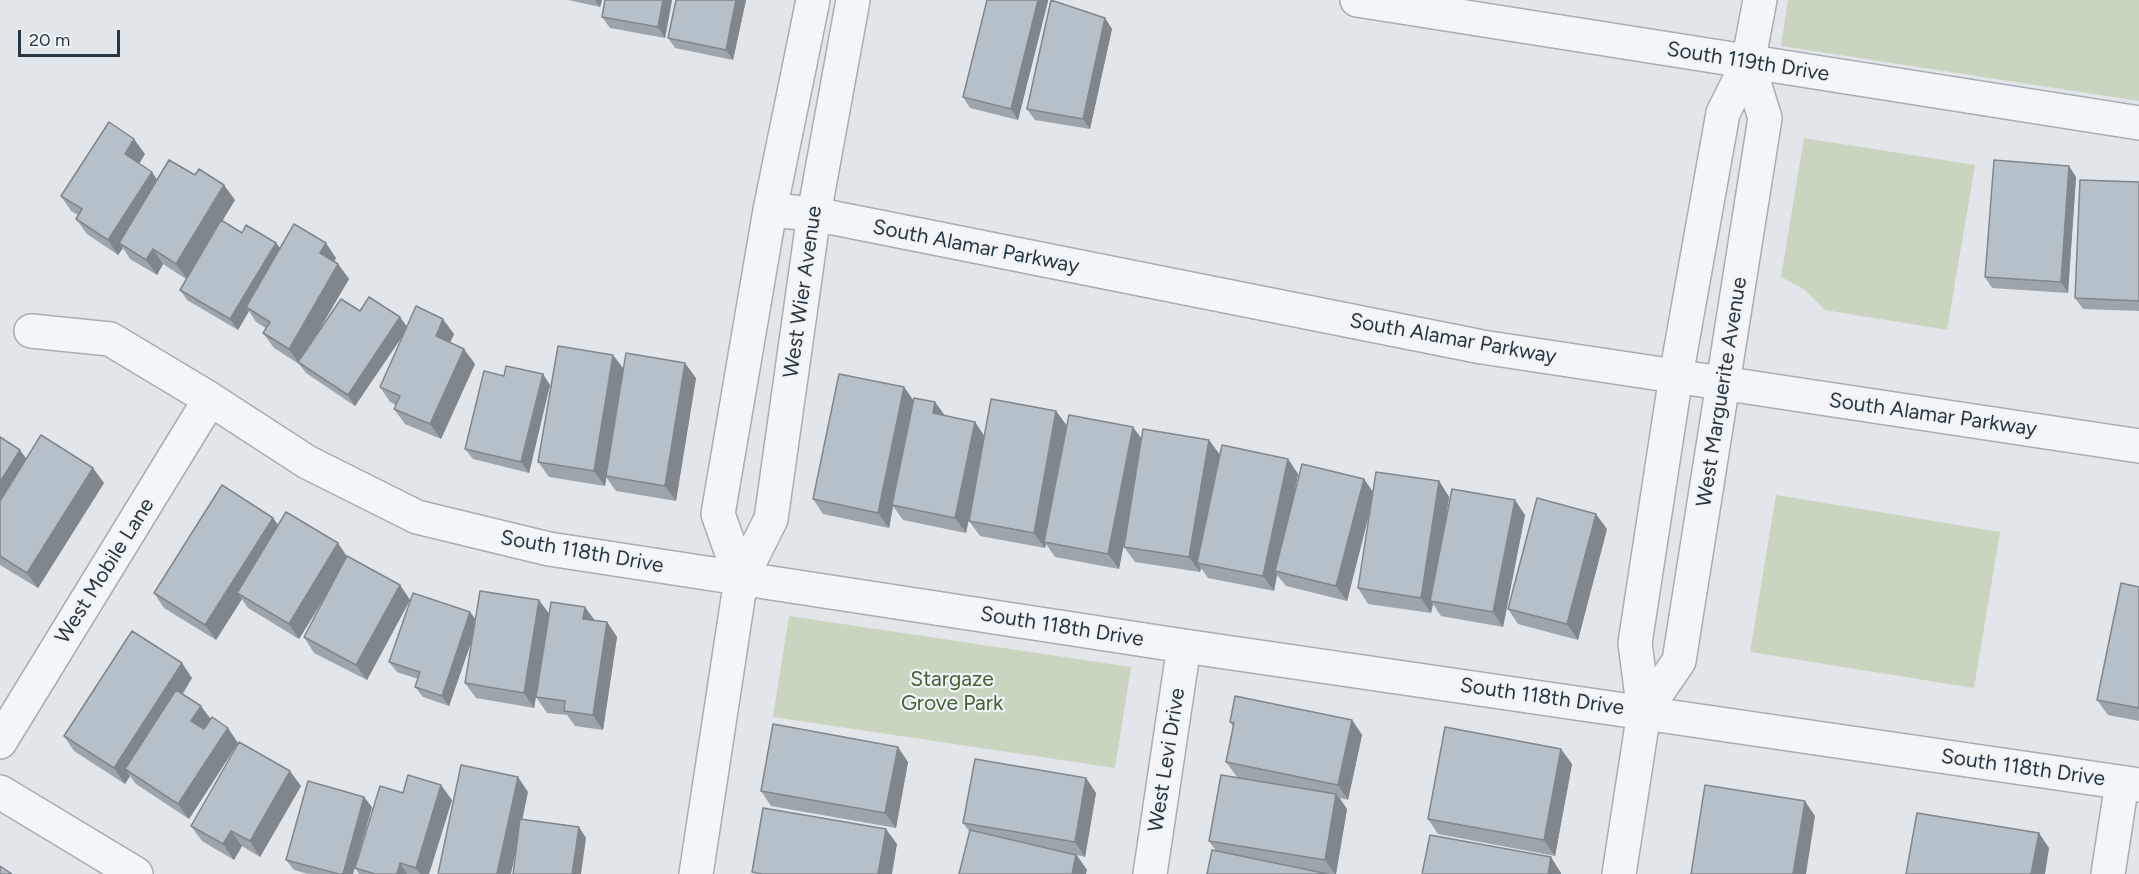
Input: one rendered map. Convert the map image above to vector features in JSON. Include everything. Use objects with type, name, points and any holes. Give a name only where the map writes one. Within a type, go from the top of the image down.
[{"type":"street","name":"West Wier Avenue","points":[[741,579],[718,514],[771,210],[813,0]]},
{"type":"street","name":"West Wier Avenue","points":[[696,874],[741,579],[771,519],[814,214],[853,0]]},
{"type":"street","name":"South 119th Drive","points":[[1357,0],[2139,123]]},
{"type":"street","name":"West Marguerite Avenue","points":[[1619,874],[1644,712],[1635,643],[1676,376],[1723,113],[1749,63],[1760,0]]},
{"type":"street","name":"West Marguerite Avenue","points":[[1644,712],[1679,661],[1765,118],[1749,63]]},
{"type":"street","name":"South Alamar Parkway","points":[[771,210],[814,214],[1482,347],[2139,446]]},
{"type":"street","name":"South 118th Drive","points":[[31,331],[110,339],[210,399],[307,462],[417,517],[549,549],[1184,646],[2131,784]]},
{"type":"street","name":"West Mobile Lane","points":[[0,742],[210,399]]},
{"type":"street","name":"West Levi Drive","points":[[1150,874],[1184,646]]},
{"type":"street","points":[[2108,874],[2131,784]]},
{"type":"street","points":[[0,792],[136,874]]},
{"type":"green space","points":[[1788,0],[2139,0],[2139,101],[1781,46]]},
{"type":"green space","points":[[1804,138],[1975,165],[1947,330],[1825,310],[1804,289],[1781,277]]},
{"type":"green space","points":[[1776,495],[2000,532],[1974,688],[1750,652]]},
{"type":"green space","name":"Stargaze Grove Park","points":[[789,616],[1131,667],[1115,768],[773,717]]},
{"type":"building","points":[[605,0],[663,0],[658,27],[602,17]]},
{"type":"building","points":[[676,0],[736,0],[726,50],[668,38]]},
{"type":"building","points":[[987,0],[1038,0],[1011,109],[963,97]]},
{"type":"building","points":[[1051,0],[1105,18],[1083,119],[1027,109]]},
{"type":"building","points":[[109,122],[134,139],[125,154],[152,172],[108,240],[76,219],[82,209],[61,196]]},
{"type":"building","points":[[169,160],[195,175],[199,169],[224,185],[176,264],[153,249],[146,260],[119,243]]},
{"type":"building","points":[[1994,160],[2069,166],[2061,282],[1985,277]]},
{"type":"building","points":[[2080,180],[2139,182],[2139,301],[2075,298]]},
{"type":"building","points":[[221,220],[242,233],[246,225],[276,243],[230,319],[180,290]]},
{"type":"building","points":[[294,224],[326,243],[320,253],[338,264],[289,349],[263,333],[270,322],[246,307]]},
{"type":"building","points":[[369,297],[400,317],[348,395],[298,362],[341,299],[360,311]]},
{"type":"building","points":[[416,306],[443,319],[436,336],[464,349],[430,424],[394,409],[400,396],[380,387]]},
{"type":"building","points":[[558,346],[613,355],[594,471],[538,462]]},
{"type":"building","points":[[626,353],[685,363],[665,486],[606,476]]},
{"type":"building","points":[[506,366],[543,374],[521,462],[465,449],[484,371],[504,376]]},
{"type":"building","points":[[839,374],[904,387],[878,513],[813,499]]},
{"type":"building","points":[[914,398],[935,402],[933,413],[975,422],[955,518],[892,505]]},
{"type":"building","points":[[991,399],[1056,411],[1034,533],[969,521]]},
{"type":"building","points":[[1069,415],[1133,427],[1108,554],[1044,542]]},
{"type":"building","points":[[1143,429],[1209,440],[1189,557],[1124,547]]},
{"type":"building","points":[[41,435],[93,468],[27,573],[0,556],[0,501]]},
{"type":"building","points":[[0,437],[20,450],[0,482]]},
{"type":"building","points":[[1222,445],[1288,459],[1263,576],[1197,563]]},
{"type":"building","points":[[1302,464],[1364,479],[1336,586],[1275,571]]},
{"type":"building","points":[[1376,472],[1439,481],[1421,598],[1358,588]]},
{"type":"building","points":[[222,485],[273,518],[205,625],[154,593]]},
{"type":"building","points":[[1452,489],[1515,500],[1493,612],[1430,601]]},
{"type":"building","points":[[1537,498],[1596,514],[1567,624],[1508,609]]},
{"type":"building","points":[[286,512],[338,543],[289,624],[237,593]]},
{"type":"building","points":[[347,556],[400,585],[356,665],[304,637]]},
{"type":"building","points":[[2121,583],[2139,587],[2139,708],[2097,700]]},
{"type":"building","points":[[480,591],[539,600],[524,693],[465,683]]},
{"type":"building","points":[[413,593],[470,612],[442,696],[415,687],[420,672],[389,662]]},
{"type":"building","points":[[551,602],[585,607],[583,619],[607,622],[593,715],[564,711],[565,701],[536,697]]},
{"type":"building","points":[[132,631],[182,663],[114,768],[64,736]]},
{"type":"building","points":[[176,690],[201,706],[191,721],[204,729],[212,717],[228,728],[178,804],[125,769]]},
{"type":"building","points":[[1235,696],[1352,720],[1338,785],[1226,762],[1234,723],[1230,722]]},
{"type":"building","points":[[773,724],[898,747],[885,813],[761,791]]},
{"type":"building","points":[[1445,727],[1561,749],[1544,840],[1428,819]]},
{"type":"building","points":[[239,742],[290,771],[250,841],[231,831],[223,844],[191,826]]},
{"type":"building","points":[[975,759],[1086,778],[1075,842],[963,823]]},
{"type":"building","points":[[461,765],[518,777],[497,874],[438,874]]},
{"type":"building","points":[[408,775],[441,785],[416,868],[400,863],[397,874],[375,874],[355,868],[380,786],[403,793]]},
{"type":"building","points":[[1221,775],[1336,794],[1325,860],[1209,841]]},
{"type":"building","points":[[308,781],[364,797],[343,874],[286,860]]},
{"type":"building","points":[[1705,785],[1805,801],[1793,874],[1691,874]]},
{"type":"building","points":[[763,808],[886,829],[878,874],[762,874],[752,872]]},
{"type":"building","points":[[1917,813],[2039,833],[2031,874],[1906,874]]},
{"type":"building","points":[[520,819],[579,827],[572,874],[513,874]]},
{"type":"building","points":[[970,830],[1076,855],[1072,874],[959,874]]},
{"type":"building","points":[[1430,835],[1551,857],[1548,874],[1422,874]]},
{"type":"building","points":[[1212,850],[1328,874],[1207,874]]},
{"type":"building","points":[[0,866],[12,874],[0,874]]}]
